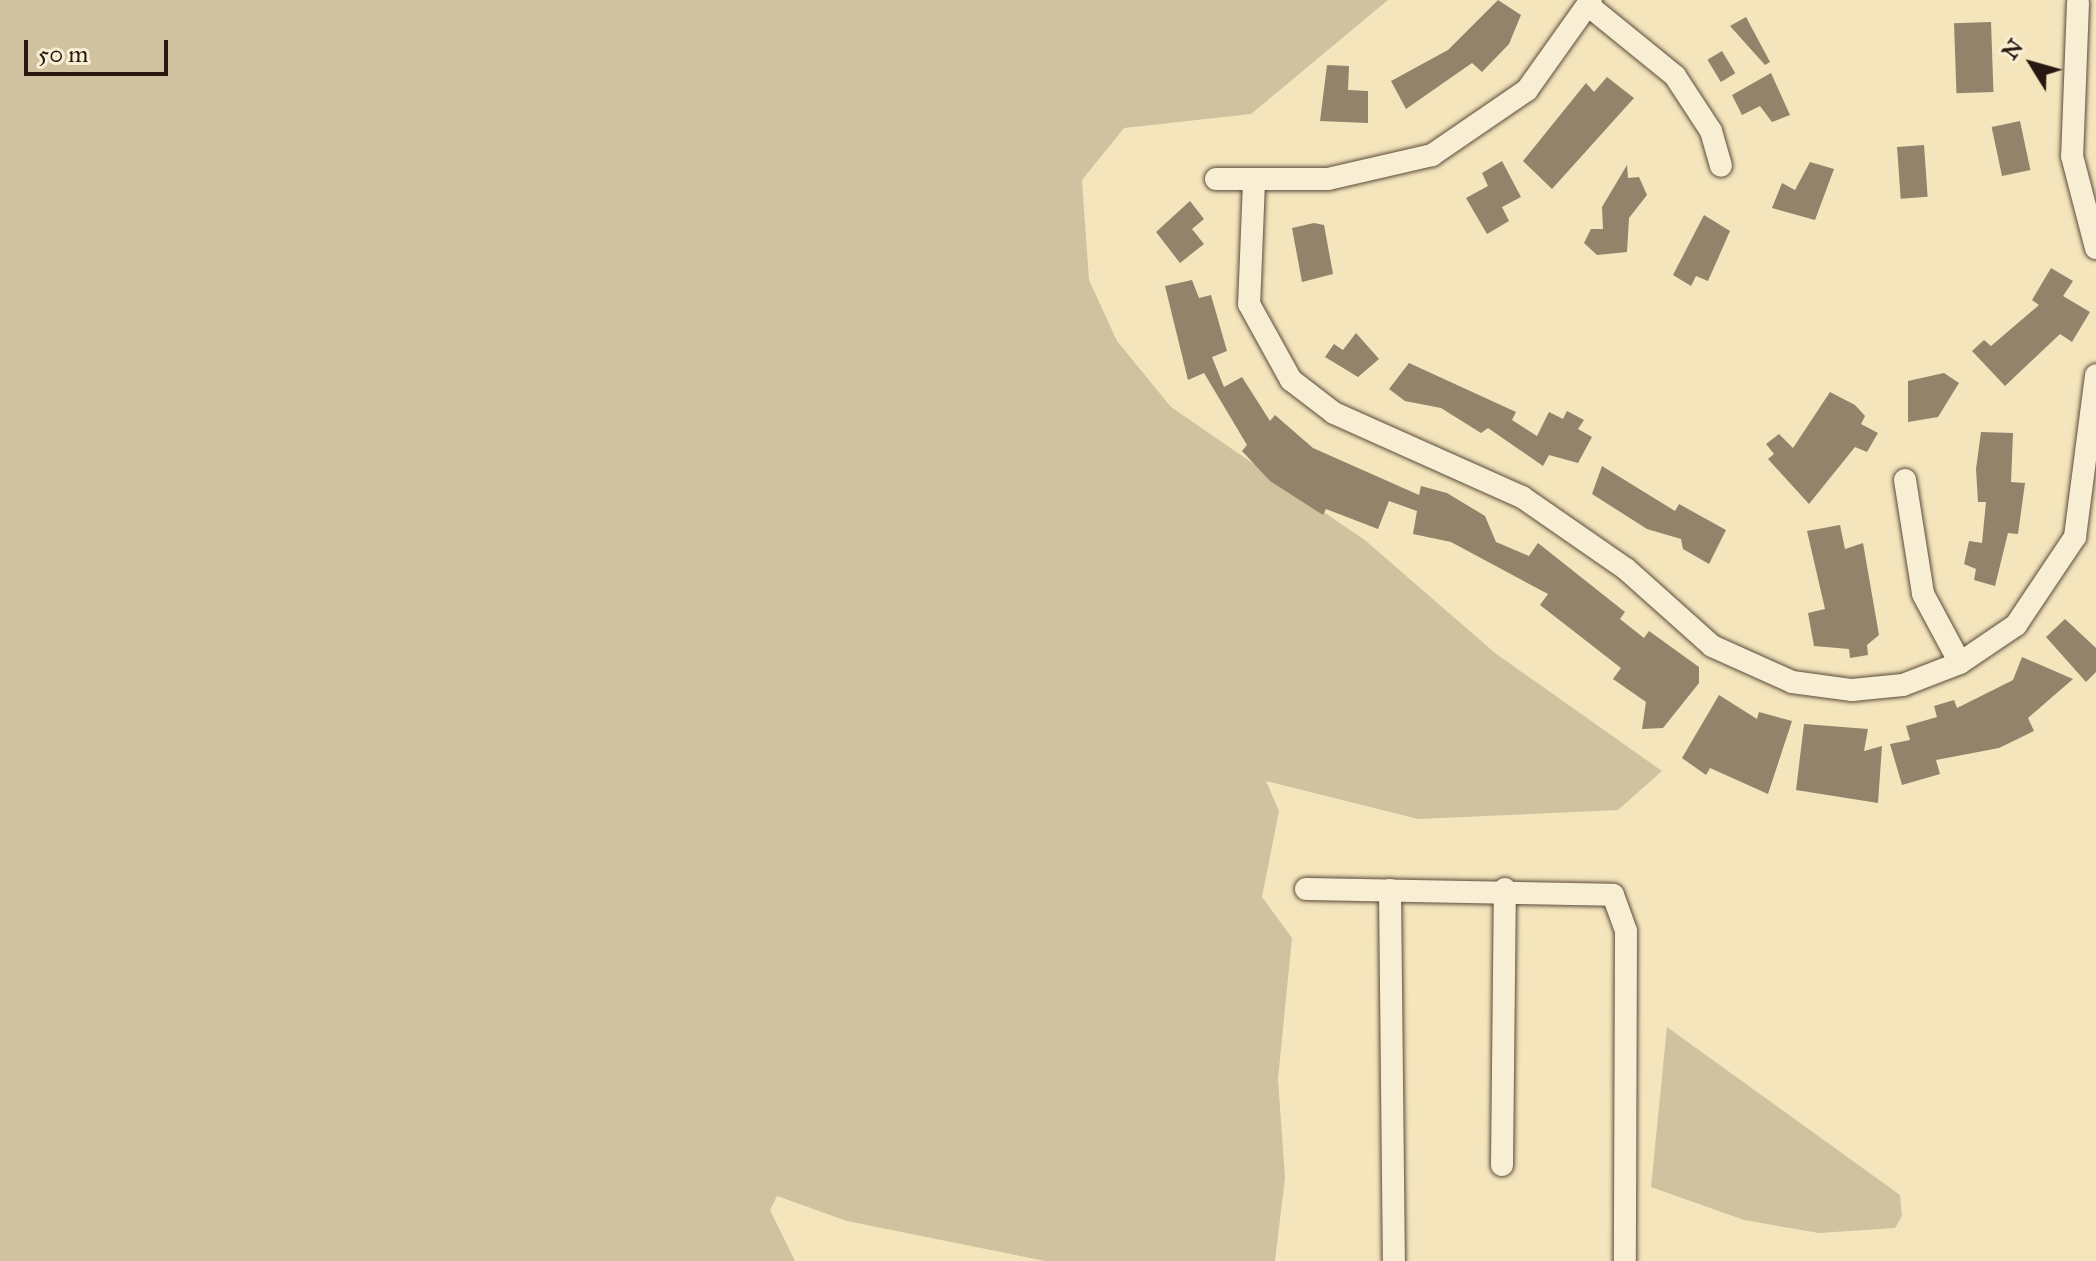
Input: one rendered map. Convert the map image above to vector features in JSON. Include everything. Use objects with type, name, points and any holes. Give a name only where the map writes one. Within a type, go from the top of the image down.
[{"type":"street","points":[[1216,179],[1254,182],[1383,170],[1458,142],[1527,90],[1590,3],[1675,76],[1711,131],[1721,166]]},
{"type":"street","points":[[2078,3],[2072,156],[2096,248]]},
{"type":"street","points":[[1254,182],[1249,304],[1272,355],[1315,401],[1522,497],[1626,569],[1712,646],[1767,674],[1817,687],[1877,689],[1960,663],[2033,608],[2075,537],[2096,375]]},
{"type":"street","points":[[1905,480],[1923,594],[1960,663]]},
{"type":"street","points":[[1306,889],[1600,890],[1622,907],[1625,1261]]},
{"type":"street","points":[[1502,1165],[1505,889]]},
{"type":"street","points":[[1390,890],[1394,1261]]},
{"type":"shaded area","points":[[0,0],[1388,0],[1251,114],[1124,128],[1082,180],[1089,280],[1117,341],[1171,407],[1366,541],[1495,653],[1662,771],[1618,810],[1418,819],[1266,781],[1279,811],[1262,897],[1292,938],[1278,1079],[1285,1178],[1275,1261],[1045,1261],[847,1221],[777,1196],[770,1210],[795,1261],[0,1261]]},
{"type":"shaded area","points":[[1667,1027],[1900,1195],[1902,1216],[1895,1228],[1819,1233],[1744,1220],[1651,1187]]},
{"type":"building","points":[[1498,0],[1521,15],[1509,44],[1482,72],[1472,63],[1406,109],[1391,81],[1448,50]]},
{"type":"building","points":[[1746,17],[1770,62],[1765,65],[1730,26]]},
{"type":"building","points":[[1991,22],[1993,92],[1956,93],[1954,23]]},
{"type":"building","points":[[1722,51],[1735,73],[1721,82],[1707,60]]},
{"type":"building","points":[[1327,65],[1349,66],[1348,90],[1368,91],[1368,123],[1320,121]]},
{"type":"building","points":[[1771,73],[1790,115],[1772,122],[1760,106],[1742,115],[1732,95]]},
{"type":"building","points":[[1607,77],[1634,98],[1552,189],[1523,161],[1586,83],[1594,92]]},
{"type":"building","points":[[2020,121],[2030,170],[2002,176],[1992,127]]},
{"type":"building","points":[[1924,145],[1928,197],[1901,199],[1897,147]]},
{"type":"building","points":[[1502,161],[1521,197],[1502,207],[1509,221],[1487,234],[1466,198],[1488,186],[1482,173]]},
{"type":"building","points":[[1810,162],[1834,169],[1815,220],[1772,208],[1782,183],[1795,190]]},
{"type":"building","points":[[1627,165],[1628,178],[1639,177],[1647,195],[1629,218],[1627,252],[1597,255],[1584,243],[1591,229],[1603,229],[1602,207]]},
{"type":"building","points":[[1190,201],[1204,219],[1192,229],[1204,244],[1180,263],[1156,232]]},
{"type":"building","points":[[1704,215],[1730,231],[1708,281],[1696,276],[1691,286],[1673,275]]},
{"type":"building","points":[[1314,223],[1324,225],[1333,274],[1302,282],[1292,228]]},
{"type":"building","points":[[2051,268],[2073,281],[2063,296],[2090,312],[2072,342],[2060,334],[2005,386],[1972,351],[1984,340],[1991,346],[2039,305],[2032,300]]},
{"type":"building","points":[[1192,280],[1199,298],[1211,295],[1227,351],[1212,357],[1224,387],[1242,377],[1270,421],[1275,415],[1313,448],[1419,495],[1421,486],[1447,493],[1485,516],[1496,542],[1529,556],[1538,543],[1625,612],[1620,619],[1644,638],[1649,631],[1699,667],[1699,683],[1663,728],[1642,729],[1646,702],[1613,679],[1621,668],[1540,605],[1548,594],[1451,542],[1413,534],[1417,511],[1389,501],[1378,529],[1326,509],[1323,515],[1270,481],[1242,451],[1247,445],[1204,373],[1188,380],[1165,286]]},
{"type":"building","points":[[1356,333],[1379,359],[1358,377],[1325,357],[1334,344],[1343,350]]},
{"type":"building","points":[[1409,363],[1516,412],[1512,420],[1537,436],[1549,412],[1563,419],[1567,411],[1584,420],[1578,429],[1592,437],[1578,463],[1549,455],[1543,466],[1488,428],[1481,433],[1441,408],[1405,401],[1389,389]]},
{"type":"building","points":[[1944,373],[1959,383],[1938,417],[1908,422],[1908,381]]},
{"type":"building","points":[[1830,392],[1855,405],[1865,416],[1861,424],[1878,433],[1867,452],[1855,447],[1809,504],[1768,459],[1774,454],[1766,444],[1779,434],[1793,448]]},
{"type":"building","points":[[1981,432],[2013,433],[2011,482],[2025,483],[2018,534],[2008,533],[1995,586],[1974,580],[1976,569],[1964,564],[1969,541],[1982,543],[1986,502],[1978,502],[1976,469]]},
{"type":"building","points":[[1602,466],[1675,511],[1679,504],[1726,530],[1709,564],[1683,549],[1681,539],[1647,529],[1592,494]]},
{"type":"building","points":[[1840,525],[1845,549],[1863,543],[1879,635],[1867,645],[1868,655],[1850,658],[1849,649],[1814,646],[1808,613],[1825,609],[1807,531]]},
{"type":"building","points":[[2065,619],[2096,648],[2096,672],[2086,682],[2046,637]]},
{"type":"building","points":[[2022,657],[2073,679],[2028,718],[2034,731],[1999,748],[1936,760],[1940,774],[1902,785],[1890,744],[1910,740],[1906,726],[1937,717],[1934,706],[1954,700],[1957,708],[2013,680]]},
{"type":"building","points":[[1719,695],[1757,719],[1759,712],[1792,721],[1768,794],[1710,768],[1706,775],[1682,758]]},
{"type":"building","points":[[1804,724],[1868,729],[1864,751],[1882,746],[1878,803],[1796,790]]}]
